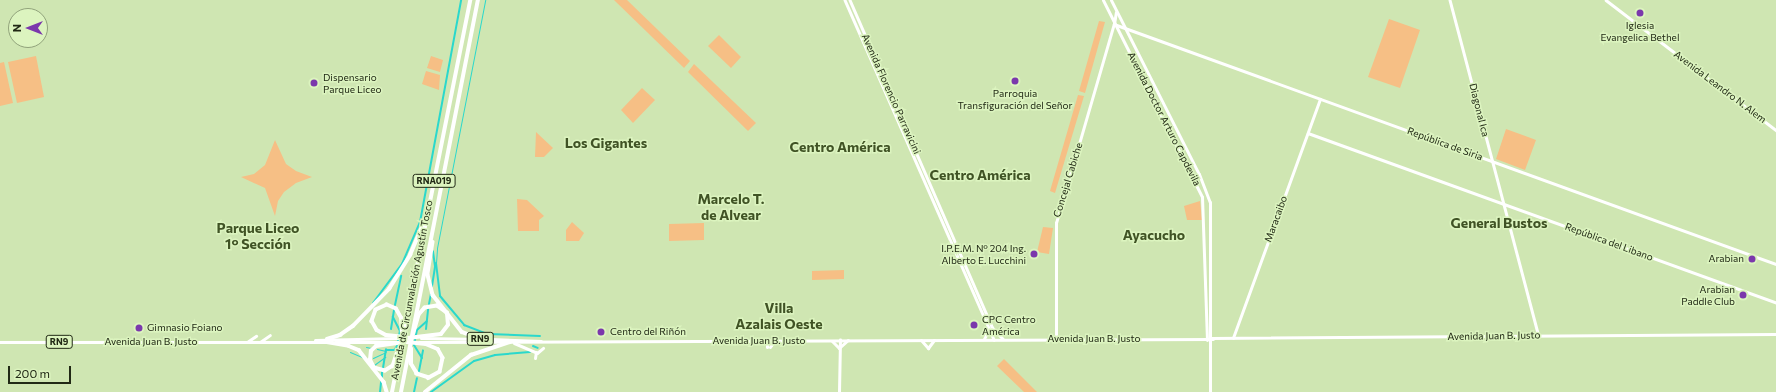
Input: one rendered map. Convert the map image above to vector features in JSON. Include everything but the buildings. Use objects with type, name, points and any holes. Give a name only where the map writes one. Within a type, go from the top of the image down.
[{"type":"highway","name":"Avenida de Circunvalación Agustín Tosco","points":[[401,392],[407,340],[429,207],[470,0]]},
{"type":"highway","name":"Avenida de Circunvalación Agustín Tosco","points":[[392,392],[407,340],[434,222],[478,0]]},
{"type":"highway","points":[[327,341],[350,329],[389,289],[410,256],[429,207]]},
{"type":"highway","points":[[434,222],[428,269],[431,290],[460,330],[475,338],[492,340]]},
{"type":"highway","points":[[397,340],[375,328],[372,318],[377,308],[387,305],[397,310],[402,322],[407,340],[414,371],[424,377],[437,375],[444,364],[442,353],[432,346],[417,340],[407,340],[397,340]]},
{"type":"highway","points":[[407,340],[397,340],[381,344],[373,348],[369,358],[373,367],[382,371],[392,367],[407,340],[423,309],[432,305],[443,309],[448,320],[445,330],[438,335],[417,340],[407,340]]},
{"type":"highway","points":[[327,341],[359,350],[384,382],[387,392]]},
{"type":"highway","points":[[424,392],[472,355],[510,342]]},
{"type":"main road","name":"Avenida Florencio Parravicini","points":[[845,0],[994,340]]},
{"type":"main road","name":"Avenida Florencio Parravicini","points":[[850,0],[990,322],[1003,339]]},
{"type":"main road","name":"Avenida Doctor Arturo Capdevila","points":[[1103,0],[1202,197],[1210,339]]},
{"type":"main road","name":"Avenida Doctor Arturo Capdevila","points":[[1111,0],[1209,198],[1211,213],[1210,339]]},
{"type":"main road","name":"Diagonal Ica","points":[[1450,0],[1539,336]]},
{"type":"main road","name":"Avenida Leandro N. Alem","points":[[1606,0],[1776,130]]},
{"type":"main road","points":[[1114,24],[1116,10]]},
{"type":"main road","name":"República de Siria","points":[[1114,24],[1776,264]]},
{"type":"main road","name":"Concejal Cabiche","points":[[1056,340],[1056,222],[1114,24]]},
{"type":"main road","name":"Maracaibo","points":[[1233,339],[1320,98]]},
{"type":"main road","name":"República del Libano","points":[[1308,133],[1776,302]]},
{"type":"main road","points":[[984,339],[989,329]]},
{"type":"main road","name":"Avenida Juan B. Justo","points":[[417,340],[1056,340],[1776,334]]},
{"type":"main road","points":[[259,342],[270,335]]},
{"type":"main road","points":[[247,342],[256,336]]},
{"type":"main road","points":[[1210,339],[1210,392]]},
{"type":"main road","name":"Avenida Juan B. Justo","points":[[0,342],[303,342],[397,340]]},
{"type":"main road","name":"Avenida Juan B. Justo","points":[[417,340],[510,342],[543,341]]},
{"type":"main road","points":[[831,340],[840,348]]},
{"type":"main road","points":[[839,392],[840,340]]},
{"type":"main road","points":[[840,348],[848,340]]},
{"type":"main road","points":[[921,340],[928,348],[934,340]]},
{"type":"main road","name":"Avenida Juan B. Justo","points":[[976,340],[1056,340]]},
{"type":"main road","points":[[768,341],[769,347],[774,341]]},
{"type":"main road","points":[[510,342],[536,352]]},
{"type":"main road","points":[[536,352],[543,348]]},
{"type":"main road","points":[[535,358],[536,352]]},
{"type":"shaded area","points":[[614,0],[627,0],[690,61],[684,68]]},
{"type":"shaded area","points":[[1389,19],[1420,30],[1400,88],[1368,77]]},
{"type":"shaded area","points":[[1099,21],[1105,22],[1085,93],[1079,91]]},
{"type":"shaded area","points":[[719,35],[741,57],[731,68],[708,46]]},
{"type":"shaded area","points":[[36,56],[44,97],[17,103],[8,62]]},
{"type":"shaded area","points":[[431,56],[443,60],[440,72],[427,68]]},
{"type":"shaded area","points":[[4,62],[13,103],[0,106],[0,63]]},
{"type":"shaded area","points":[[694,64],[756,123],[748,131],[688,72]]},
{"type":"shaded area","points":[[426,71],[440,75],[439,90],[422,84]]},
{"type":"shaded area","points":[[642,88],[655,100],[633,123],[621,110]]},
{"type":"shaded area","points":[[1078,95],[1084,96],[1055,193],[1050,191]]},
{"type":"shaded area","points":[[1506,129],[1536,140],[1525,170],[1496,159]]},
{"type":"shaded area","points":[[536,132],[553,148],[544,157],[535,157]]},
{"type":"shaded area","points":[[275,140],[286,164],[296,171],[312,177],[296,183],[284,192],[278,201],[275,216],[265,188],[241,177],[254,174],[265,165]]},
{"type":"shaded area","points":[[517,199],[527,200],[544,216],[539,220],[539,231],[518,231]]},
{"type":"shaded area","points":[[1200,201],[1202,220],[1187,220],[1184,206]]},
{"type":"shaded area","points":[[572,222],[584,233],[579,241],[566,241],[566,230]]},
{"type":"shaded area","points":[[704,223],[704,240],[669,241],[669,224]]},
{"type":"shaded area","points":[[1043,227],[1053,228],[1049,254],[1037,252]]},
{"type":"shaded area","points":[[844,270],[844,279],[812,280],[812,271]]},
{"type":"shaded area","points":[[1004,359],[1037,392],[1024,392],[997,366]]},
{"type":"waterway","points":[[373,303],[402,264],[420,222],[461,0]]},
{"type":"waterway","points":[[436,263],[437,248],[485,0]]},
{"type":"waterway","points":[[432,286],[435,266],[433,251]]},
{"type":"waterway","points":[[436,263],[440,296],[464,325],[488,334],[540,336]]},
{"type":"waterway","points":[[395,305],[401,276]]},
{"type":"waterway","points":[[429,304],[431,294]]},
{"type":"waterway","points":[[426,329],[428,309]]},
{"type":"waterway","points":[[391,329],[394,310]]},
{"type":"waterway","points":[[386,350],[394,350],[397,346],[400,331],[393,317]]},
{"type":"waterway","points":[[422,358],[414,345],[417,330],[427,321]]},
{"type":"waterway","points":[[533,346],[538,348]]},
{"type":"waterway","points":[[366,347],[371,348]]},
{"type":"waterway","points":[[377,349],[386,351]]},
{"type":"waterway","points":[[383,368],[386,349]]},
{"type":"waterway","points":[[419,371],[423,350]]},
{"type":"waterway","points":[[350,352],[364,358]]},
{"type":"waterway","points":[[373,358],[386,352]]},
{"type":"waterway","points":[[431,392],[474,361],[495,355],[530,352]]},
{"type":"waterway","points":[[374,365],[385,357]]},
{"type":"waterway","points":[[382,372],[382,377]]},
{"type":"waterway","points":[[414,392],[417,378]]},
{"type":"waterway","points":[[380,392],[381,382]]},
{"type":"place","name":"Iglesia Evangelica Bethel","points":[[1640,13]]},
{"type":"place","name":"Parroquia Transfiguración del Señor","points":[[1015,81]]},
{"type":"place","name":"Dispensario Parque Liceo","points":[[314,83]]},
{"type":"place","name":"I.P.E.M. Nº 204 Ing. Alberto E. Lucchini","points":[[1034,254]]},
{"type":"place","name":"Arabian","points":[[1752,259]]},
{"type":"place","name":"Arabian Paddle Club","points":[[1743,295]]},
{"type":"place","name":"CPC Centro América","points":[[974,325]]},
{"type":"place","name":"Gimnasio Foiano","points":[[139,328]]},
{"type":"place","name":"Centro del Riñón","points":[[601,332]]},
{"type":"district","name":"Los Gigantes","points":[[606,143]]},
{"type":"district","name":"Centro América","points":[[840,147]]},
{"type":"district","name":"Centro América","points":[[980,175]]},
{"type":"district","name":"Marcelo T. de Alvear","points":[[731,208]]},
{"type":"district","name":"General Bustos","points":[[1499,223]]},
{"type":"district","name":"Ayacucho","points":[[1154,235]]},
{"type":"district","name":"Parque Liceo 1° Sección","points":[[258,236]]},
{"type":"district","name":"Villa Azalais Oeste","points":[[779,316]]}]
